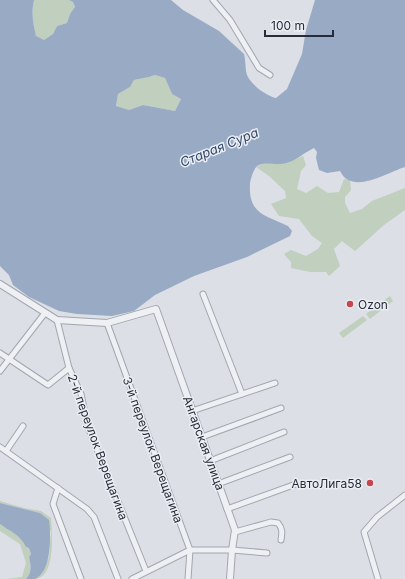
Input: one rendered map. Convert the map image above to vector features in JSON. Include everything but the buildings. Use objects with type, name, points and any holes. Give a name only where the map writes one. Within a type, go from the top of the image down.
[{"type":"street","points":[[214,0],[230,20],[260,68],[270,75]]},
{"type":"street","points":[[0,284],[57,320],[107,323]]},
{"type":"street","points":[[203,294],[242,394]]},
{"type":"street","name":"Ангарская улица","points":[[107,323],[156,309],[235,532],[230,579]]},
{"type":"street","points":[[0,371],[45,313]]},
{"type":"street","name":"2-й переулок Верещагина","points":[[57,320],[69,368],[81,394],[88,426],[146,571]]},
{"type":"street","name":"3-й переулок Верещагина","points":[[107,323],[190,550],[188,579]]},
{"type":"street","points":[[0,353],[48,385],[69,368]]},
{"type":"street","points":[[192,411],[275,383]]},
{"type":"street","points":[[202,437],[281,408]]},
{"type":"street","points":[[6,451],[23,426]]},
{"type":"street","points":[[210,461],[284,432]]},
{"type":"street","points":[[0,447],[87,509],[94,517],[118,579]]},
{"type":"street","points":[[218,484],[290,457]]},
{"type":"street","points":[[228,509],[296,484]]},
{"type":"street","points":[[58,488],[53,504],[81,579]]},
{"type":"street","points":[[378,579],[364,532],[377,517],[405,495]]},
{"type":"street","points":[[235,532],[271,522],[278,523],[282,532],[281,540]]},
{"type":"street","points":[[132,579],[190,550],[232,550],[267,553]]},
{"type":"green space","points":[[34,0],[69,0],[73,2],[75,8],[70,14],[67,23],[57,26],[53,34],[44,40],[36,37],[33,18]]},
{"type":"green space","points":[[155,75],[165,78],[172,94],[181,99],[175,111],[143,105],[129,110],[116,106],[118,94],[130,87],[134,80]]},
{"type":"green space","points":[[303,156],[306,165],[301,171],[297,189],[306,193],[317,186],[328,193],[339,192],[344,179],[350,180],[351,190],[345,197],[345,203],[350,213],[362,209],[372,201],[405,188],[405,210],[384,225],[355,251],[342,241],[334,249],[340,266],[329,276],[326,272],[310,272],[291,268],[291,262],[284,254],[291,250],[306,256],[318,249],[322,243],[312,236],[299,219],[279,216],[271,204],[286,198],[285,191],[269,176],[256,167],[267,162],[278,164],[288,162]]},
{"type":"green space","points":[[390,296],[393,301],[370,319],[366,314]]},
{"type":"green space","points":[[363,316],[367,320],[343,338],[339,333]]},
{"type":"green space","points":[[0,501],[41,511],[51,518],[52,543],[50,563],[42,577],[35,579],[42,573],[49,557],[51,532],[40,513],[0,503]]},
{"type":"green space","points":[[0,524],[21,539],[26,547],[29,548],[31,554],[29,557],[30,569],[26,579],[6,579],[22,577],[26,563],[20,544],[0,531]]},
{"type":"water","name":"Старая Сура","points":[[0,0],[34,0],[33,18],[36,36],[44,40],[53,34],[57,26],[67,23],[70,14],[75,7],[73,2],[69,0],[171,0],[183,10],[219,31],[244,54],[246,73],[249,79],[260,90],[276,98],[287,89],[302,54],[306,30],[315,0],[405,0],[405,167],[371,180],[353,182],[346,178],[340,171],[327,173],[319,170],[316,158],[317,152],[314,148],[284,164],[265,164],[257,166],[253,172],[250,183],[252,201],[255,207],[265,216],[288,226],[292,231],[290,236],[247,257],[194,276],[155,295],[134,311],[112,316],[77,314],[59,311],[29,297],[13,285],[9,275],[0,266]],"holes":[[[155,75],[165,78],[172,94],[181,99],[175,111],[143,105],[129,110],[116,106],[118,94],[130,87],[134,80]]]},
{"type":"water","points":[[0,503],[40,513],[49,520],[50,543],[47,561],[45,569],[41,575],[35,579],[26,579],[30,569],[29,557],[31,554],[29,548],[26,547],[18,536],[0,524]]},
{"type":"place","name":"Ozon","points":[[350,304]]},
{"type":"place","name":"АвтоЛига58","points":[[370,483]]}]
